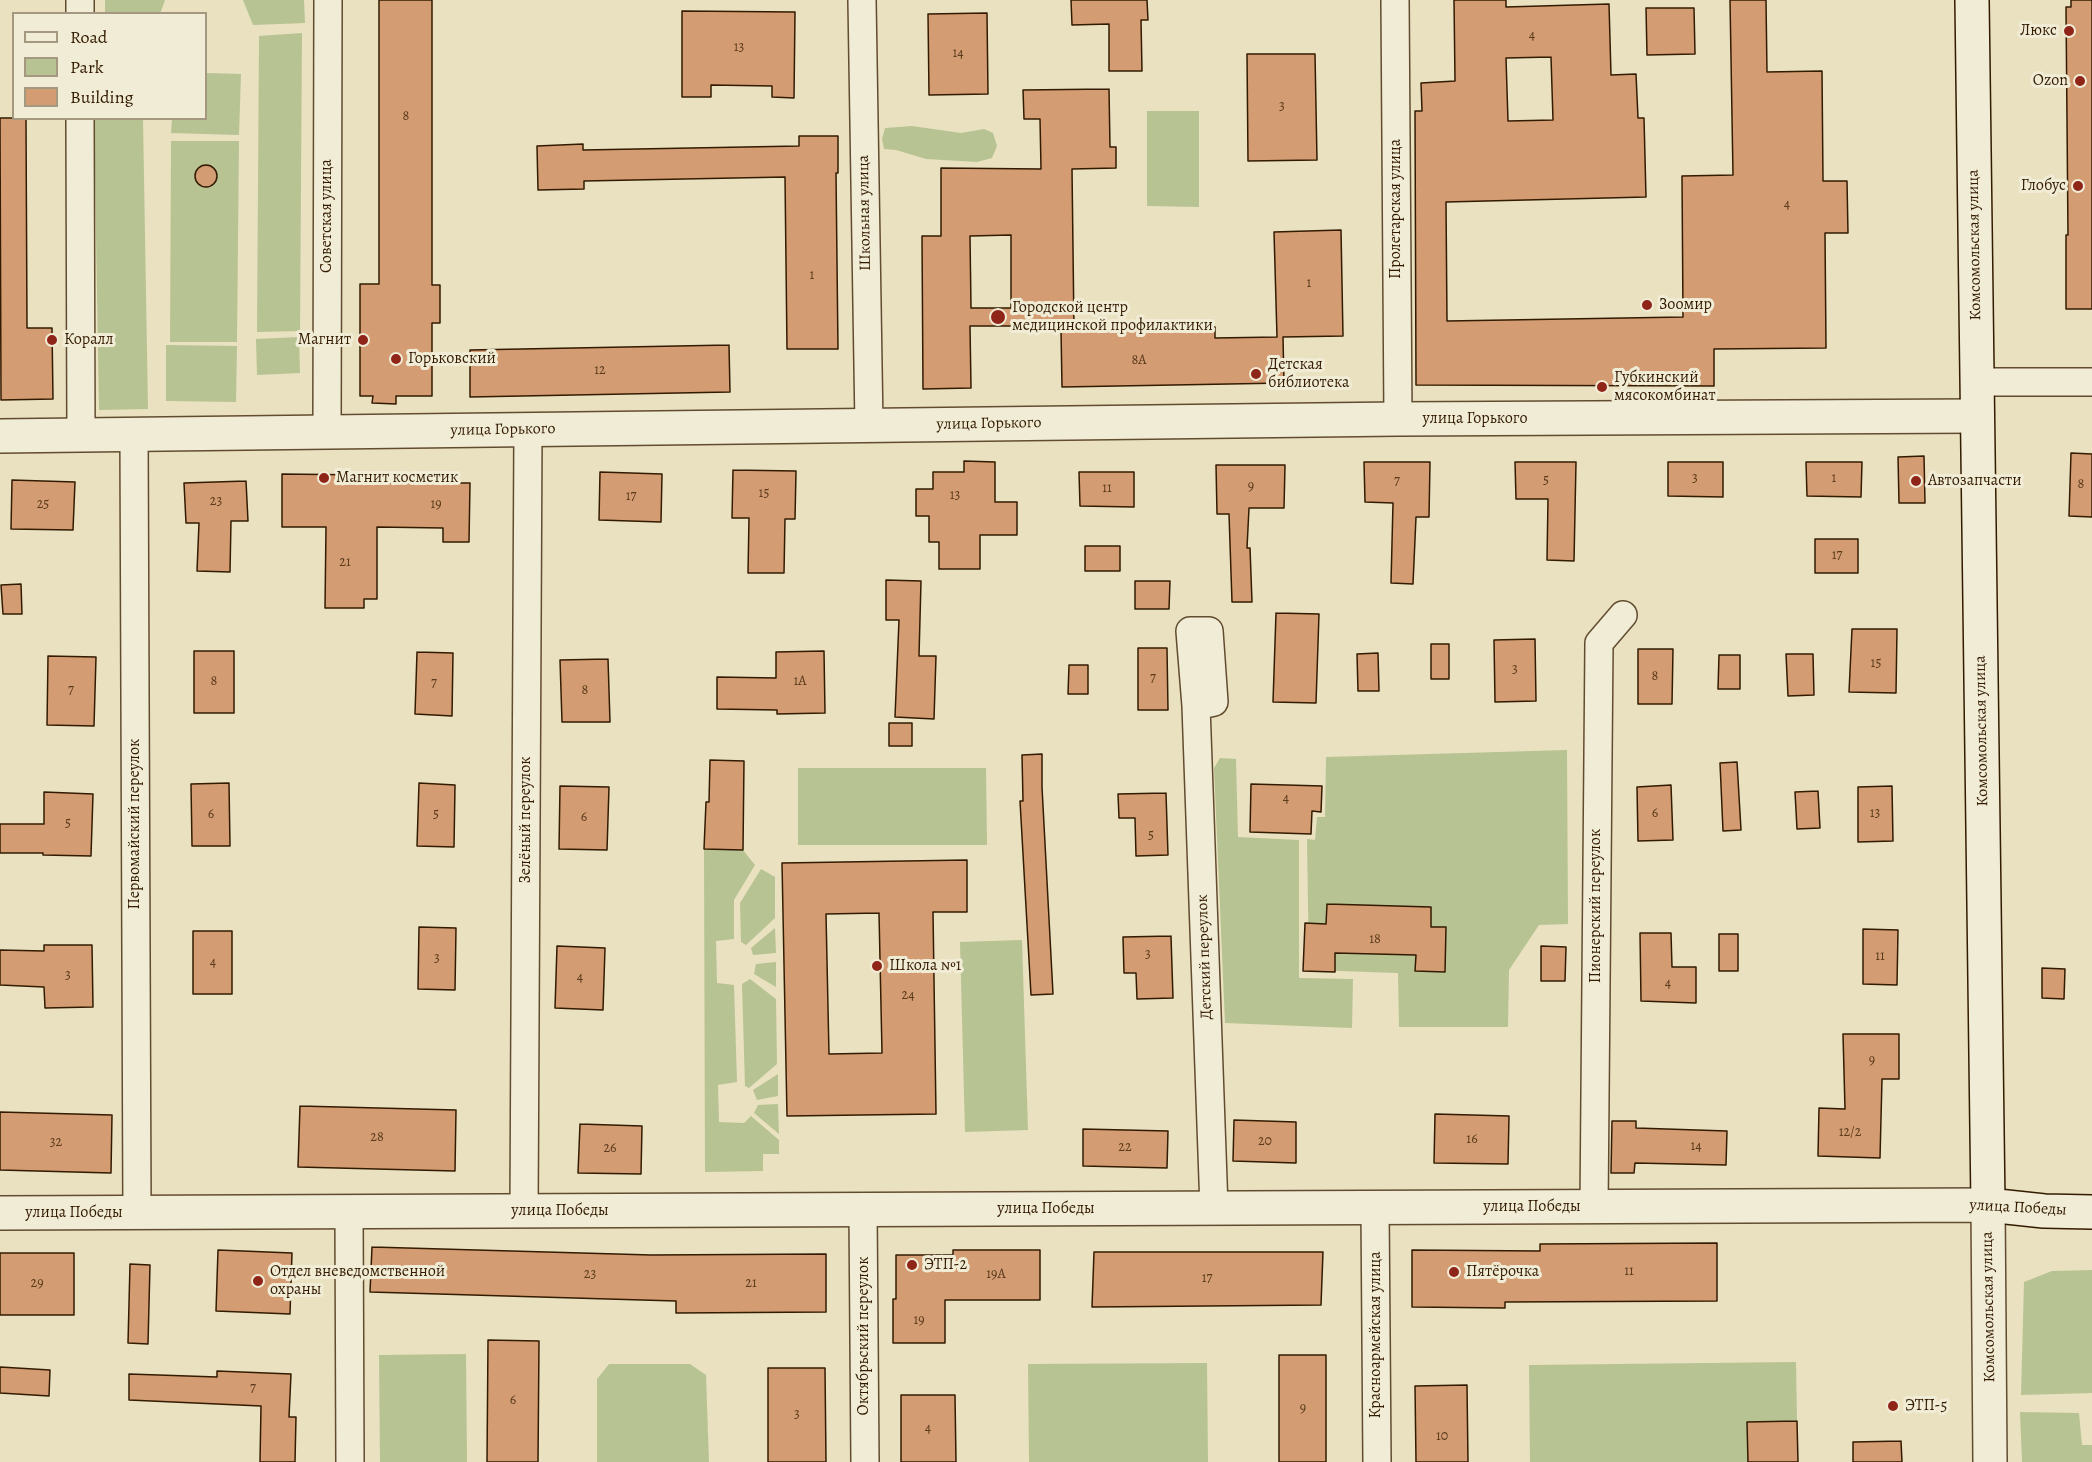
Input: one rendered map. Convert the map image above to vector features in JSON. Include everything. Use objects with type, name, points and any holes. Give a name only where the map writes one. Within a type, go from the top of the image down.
[{"type":"street","name":"Советская улица","points":[[327,432],[328,0]]},
{"type":"street","name":"Школьная улица","points":[[862,0],[869,426]]},
{"type":"street","name":"Пролетарская улица","points":[[1395,0],[1398,419]]},
{"type":"street","name":"Комсомольская улица","points":[[1972,0],[1990,1462]]},
{"type":"street","points":[[80,120],[81,435]]},
{"type":"street","points":[[1977,382],[2092,382]]},
{"type":"street","name":"улица Горького","points":[[0,436],[1398,419],[1977,416]]},
{"type":"street","name":"Зелёный переулок","points":[[524,1211],[528,430]]},
{"type":"street","name":"Первомайский переулок","points":[[134,435],[137,1213]]},
{"type":"street","name":"Пионерский переулок","points":[[1594,1207],[1599,643],[1623,615]]},
{"type":"street","name":"Детский переулок","points":[[1196,706],[1214,1208]]},
{"type":"street","name":"улица Победы","points":[[0,1213],[1988,1205],[2044,1211],[2092,1212]]},
{"type":"street","name":"Красноармейская улица","points":[[1375,1208],[1377,1462]]},
{"type":"street","name":"Октябрьский переулок","points":[[863,1210],[866,1462]]},
{"type":"street","points":[[349,1212],[350,1462]]},
{"type":"green space","points":[[105,0],[165,0],[161,12],[105,12]]},
{"type":"green space","points":[[243,0],[304,0],[305,23],[253,25]]},
{"type":"green space","points":[[302,33],[300,331],[257,332],[259,36]]},
{"type":"green space","points":[[207,73],[241,74],[239,135],[171,133],[172,120],[207,120]]},
{"type":"green space","points":[[1147,111],[1199,111],[1199,207],[1147,206]]},
{"type":"green space","points":[[94,120],[143,120],[148,409],[99,410]]},
{"type":"green space","points":[[912,126],[961,133],[984,129],[993,133],[997,146],[992,158],[977,162],[926,159],[896,150],[884,149],[882,139],[885,128]]},
{"type":"green space","points":[[171,141],[239,141],[237,342],[170,342]]},
{"type":"green space","points":[[299,337],[300,373],[257,375],[256,339]]},
{"type":"green space","points":[[166,345],[237,346],[236,402],[166,401]]},
{"type":"green space","points":[[1567,750],[1568,924],[1539,925],[1509,970],[1508,1027],[1399,1027],[1398,973],[1309,970],[1307,839],[1315,840],[1317,817],[1325,817],[1326,757]]},
{"type":"green space","points":[[1220,758],[1236,759],[1238,837],[1299,840],[1299,978],[1353,979],[1352,1028],[1225,1023],[1214,768]]},
{"type":"green space","points":[[798,768],[986,768],[987,845],[798,845]]},
{"type":"green space","points":[[704,849],[743,850],[755,865],[734,900],[734,939],[716,941],[717,983],[734,985],[737,1082],[718,1085],[719,1122],[744,1123],[751,1116],[779,1140],[779,1154],[763,1154],[763,1171],[705,1172]]},
{"type":"green space","points":[[761,869],[775,877],[775,918],[746,945],[741,942],[740,903]]},
{"type":"green space","points":[[775,928],[776,953],[753,955],[751,948]]},
{"type":"green space","points":[[1022,940],[1028,1130],[965,1132],[960,942]]},
{"type":"green space","points":[[776,962],[776,987],[754,974],[756,964]]},
{"type":"green space","points":[[750,979],[776,999],[777,1064],[749,1088],[745,1086],[742,984]]},
{"type":"green space","points":[[778,1074],[778,1096],[757,1100],[753,1090]]},
{"type":"green space","points":[[778,1104],[779,1134],[754,1113],[758,1105]]},
{"type":"green space","points":[[2092,1270],[2092,1393],[2021,1395],[2024,1282],[2052,1271]]},
{"type":"green space","points":[[466,1354],[467,1462],[380,1462],[379,1355]]},
{"type":"green space","points":[[1796,1362],[1797,1421],[1747,1422],[1748,1462],[1530,1462],[1529,1365]]},
{"type":"green space","points":[[1207,1363],[1208,1462],[1029,1462],[1028,1364]]},
{"type":"green space","points":[[609,1364],[690,1364],[706,1375],[709,1462],[597,1462],[597,1379]]},
{"type":"green space","points":[[2020,1412],[2079,1413],[2082,1445],[2092,1445],[2092,1462],[2022,1462]]},
{"type":"building","points":[[379,0],[432,0],[432,285],[440,285],[440,323],[432,323],[432,396],[396,396],[396,404],[372,403],[373,396],[360,396],[360,284],[379,284]]},
{"type":"building","points":[[1071,0],[1147,0],[1148,20],[1141,20],[1142,71],[1109,71],[1109,24],[1072,25]]},
{"type":"building","points":[[1454,0],[1506,0],[1506,7],[1609,4],[1611,75],[1636,74],[1638,118],[1644,118],[1646,197],[1446,202],[1447,321],[1683,317],[1682,176],[1733,175],[1730,0],[1766,0],[1767,72],[1822,71],[1823,181],[1847,181],[1848,233],[1825,233],[1826,348],[1714,349],[1714,386],[1416,385],[1415,111],[1422,111],[1421,83],[1455,81]],"holes":[[[1551,57],[1553,120],[1508,121],[1506,58]]]},
{"type":"building","points":[[2071,0],[2092,0],[2092,309],[2066,309],[2066,235],[2068,235],[2066,7],[2071,7]]},
{"type":"building","points":[[1646,8],[1694,8],[1695,54],[1647,55]]},
{"type":"building","points":[[682,11],[795,12],[794,98],[772,97],[772,86],[711,85],[711,97],[682,97]]},
{"type":"building","points":[[987,13],[988,94],[929,95],[928,14]]},
{"type":"building","points":[[1247,54],[1315,54],[1317,160],[1248,161]]},
{"type":"building","points":[[1109,89],[1110,147],[1116,147],[1116,168],[1072,169],[1074,330],[1215,327],[1215,338],[1277,337],[1274,232],[1341,230],[1343,336],[1283,337],[1284,383],[1062,387],[1061,330],[1030,330],[1030,326],[970,326],[971,388],[923,389],[922,236],[941,236],[941,168],[1041,169],[1040,119],[1024,119],[1023,90]],"holes":[[[1011,235],[1011,308],[971,308],[970,236]]]},
{"type":"building","points":[[0,118],[12,118],[12,120],[26,120],[27,328],[52,328],[53,399],[1,400]]},
{"type":"building","points":[[799,136],[838,136],[838,173],[836,173],[838,349],[787,349],[785,177],[584,181],[584,189],[538,190],[537,146],[583,144],[583,150],[799,146]]},
{"type":"building","points":[[206,165],[214,168],[217,176],[214,184],[206,187],[198,184],[195,176],[198,168]]},
{"type":"building","points":[[729,345],[730,392],[470,397],[470,350]]},
{"type":"building","points":[[2071,453],[2092,454],[2092,517],[2069,516]]},
{"type":"building","points":[[1924,456],[1925,503],[1899,503],[1898,457]]},
{"type":"building","points":[[964,461],[995,462],[995,502],[1017,502],[1017,535],[980,535],[980,569],[939,569],[939,542],[929,542],[929,516],[916,516],[916,489],[933,489],[933,472],[964,472]]},
{"type":"building","points":[[1364,462],[1430,462],[1429,517],[1416,517],[1413,584],[1391,583],[1393,503],[1365,502]]},
{"type":"building","points":[[1515,462],[1576,462],[1574,561],[1547,560],[1548,499],[1516,499]]},
{"type":"building","points":[[1668,462],[1723,462],[1723,497],[1668,496]]},
{"type":"building","points":[[1806,462],[1862,462],[1861,497],[1807,496]]},
{"type":"building","points":[[1216,465],[1285,465],[1284,508],[1249,508],[1247,548],[1250,548],[1252,602],[1232,602],[1229,514],[1217,514]]},
{"type":"building","points":[[733,470],[796,471],[795,519],[785,519],[784,573],[748,573],[749,518],[732,518]]},
{"type":"building","points":[[600,472],[662,474],[661,522],[599,520]]},
{"type":"building","points":[[1079,472],[1134,472],[1134,507],[1080,506]]},
{"type":"building","points":[[282,474],[365,475],[365,483],[470,483],[469,542],[443,542],[443,528],[377,527],[377,599],[364,599],[364,608],[325,608],[326,527],[282,527]]},
{"type":"building","points":[[12,480],[75,482],[73,530],[11,529]]},
{"type":"building","points":[[246,481],[248,521],[231,521],[230,572],[197,571],[199,523],[186,523],[184,483]]},
{"type":"building","points":[[1815,539],[1858,539],[1858,573],[1815,573]]},
{"type":"building","points":[[1085,546],[1120,546],[1120,571],[1085,571]]},
{"type":"building","points":[[886,580],[921,581],[919,656],[936,656],[934,719],[895,717],[899,620],[886,620]]},
{"type":"building","points":[[1135,581],[1170,581],[1169,609],[1135,609]]},
{"type":"building","points":[[21,584],[22,614],[3,614],[1,585]]},
{"type":"building","points":[[1276,613],[1319,614],[1316,703],[1273,702]]},
{"type":"building","points":[[1852,629],[1897,629],[1896,693],[1849,692]]},
{"type":"building","points":[[1535,639],[1536,701],[1495,702],[1494,640]]},
{"type":"building","points":[[1431,644],[1449,644],[1449,679],[1431,679]]},
{"type":"building","points":[[1138,648],[1167,648],[1168,710],[1138,710]]},
{"type":"building","points":[[1638,649],[1673,649],[1672,704],[1638,704]]},
{"type":"building","points":[[194,651],[234,651],[234,713],[194,713]]},
{"type":"building","points":[[824,651],[825,713],[777,714],[777,710],[717,709],[717,677],[776,678],[776,652]]},
{"type":"building","points":[[417,652],[453,653],[452,716],[415,714]]},
{"type":"building","points":[[1378,653],[1379,691],[1358,691],[1357,654]]},
{"type":"building","points":[[1786,654],[1813,654],[1814,695],[1788,696]]},
{"type":"building","points":[[1719,655],[1740,655],[1740,689],[1718,689]]},
{"type":"building","points":[[48,656],[96,657],[94,726],[47,725]]},
{"type":"building","points":[[608,659],[610,722],[562,722],[560,660]]},
{"type":"building","points":[[1069,665],[1088,665],[1088,694],[1068,694]]},
{"type":"building","points":[[889,723],[912,723],[912,746],[889,746]]},
{"type":"building","points":[[1042,754],[1053,994],[1031,995],[1020,801],[1023,801],[1022,755]]},
{"type":"building","points":[[710,760],[744,761],[743,850],[704,849],[706,802],[709,802]]},
{"type":"building","points":[[1737,762],[1741,830],[1723,831],[1720,763]]},
{"type":"building","points":[[229,783],[230,846],[192,846],[191,784]]},
{"type":"building","points":[[419,783],[455,785],[454,847],[417,846]]},
{"type":"building","points":[[1251,784],[1322,786],[1321,812],[1312,811],[1311,834],[1250,832]]},
{"type":"building","points":[[1671,785],[1673,840],[1638,841],[1637,787]]},
{"type":"building","points":[[560,786],[609,787],[607,850],[559,849]]},
{"type":"building","points":[[1892,786],[1893,841],[1858,842],[1858,787]]},
{"type":"building","points":[[1818,791],[1820,828],[1797,829],[1795,792]]},
{"type":"building","points":[[44,792],[93,794],[91,856],[0,853],[0,824],[44,824]]},
{"type":"building","points":[[1166,793],[1168,855],[1136,856],[1135,818],[1119,818],[1118,794]]},
{"type":"building","points":[[967,860],[967,912],[933,912],[936,1114],[787,1116],[782,863]],"holes":[[[879,913],[882,1053],[829,1054],[826,914]]]},
{"type":"building","points":[[1327,904],[1431,907],[1431,927],[1446,927],[1445,972],[1415,971],[1416,955],[1335,953],[1335,972],[1303,971],[1305,923],[1326,924]]},
{"type":"building","points":[[419,927],[456,928],[455,990],[418,989]]},
{"type":"building","points":[[1863,929],[1898,930],[1897,985],[1863,984]]},
{"type":"building","points":[[193,931],[232,931],[232,994],[193,994]]},
{"type":"building","points":[[1640,933],[1671,933],[1672,967],[1696,967],[1696,1003],[1641,1001]]},
{"type":"building","points":[[1719,934],[1738,934],[1738,971],[1719,971]]},
{"type":"building","points":[[1171,936],[1173,998],[1137,999],[1136,973],[1124,973],[1123,937]]},
{"type":"building","points":[[44,945],[92,945],[93,1007],[45,1008],[44,987],[0,985],[0,950],[44,951]]},
{"type":"building","points":[[557,946],[605,948],[603,1010],[555,1008]]},
{"type":"building","points":[[1541,946],[1566,947],[1565,981],[1541,981]]},
{"type":"building","points":[[2042,968],[2065,969],[2064,999],[2042,998]]},
{"type":"building","points":[[1843,1034],[1899,1034],[1899,1079],[1882,1079],[1880,1158],[1818,1156],[1819,1108],[1845,1109]]},
{"type":"building","points":[[300,1106],[456,1110],[455,1171],[298,1167]]},
{"type":"building","points":[[0,1112],[112,1115],[111,1173],[0,1170]]},
{"type":"building","points":[[1435,1114],[1509,1116],[1508,1164],[1434,1163]]},
{"type":"building","points":[[1234,1120],[1296,1122],[1296,1163],[1233,1161]]},
{"type":"building","points":[[1612,1121],[1636,1121],[1636,1128],[1727,1131],[1726,1165],[1635,1163],[1634,1173],[1611,1173]]},
{"type":"building","points":[[580,1124],[642,1126],[641,1174],[578,1173]]},
{"type":"building","points":[[1083,1129],[1168,1131],[1167,1168],[1083,1166]]},
{"type":"building","points":[[1717,1243],[1717,1301],[1505,1302],[1505,1308],[1412,1307],[1412,1250],[1540,1251],[1540,1244]]},
{"type":"building","points":[[372,1247],[651,1255],[826,1254],[826,1312],[676,1313],[676,1301],[370,1292]]},
{"type":"building","points":[[218,1250],[292,1253],[290,1314],[216,1311]]},
{"type":"building","points":[[953,1250],[1040,1250],[1040,1300],[945,1300],[945,1343],[893,1343],[896,1255],[953,1255]]},
{"type":"building","points":[[1094,1252],[1323,1252],[1321,1305],[1092,1307]]},
{"type":"building","points":[[0,1253],[74,1253],[74,1315],[0,1315]]},
{"type":"building","points":[[130,1264],[150,1265],[148,1344],[128,1343]]},
{"type":"building","points":[[488,1340],[539,1341],[538,1462],[487,1462]]},
{"type":"building","points":[[1279,1355],[1326,1355],[1326,1462],[1279,1462]]},
{"type":"building","points":[[0,1367],[50,1370],[49,1396],[0,1393]]},
{"type":"building","points":[[768,1368],[825,1368],[826,1462],[768,1462]]},
{"type":"building","points":[[217,1371],[291,1374],[289,1417],[296,1417],[295,1462],[260,1462],[261,1406],[129,1400],[129,1374],[217,1377]]},
{"type":"building","points":[[1467,1385],[1468,1462],[1416,1462],[1415,1386]]},
{"type":"building","points":[[901,1395],[955,1395],[956,1462],[901,1462]]},
{"type":"building","points":[[1797,1421],[1798,1462],[1748,1462],[1747,1422]]},
{"type":"building","points":[[1901,1441],[1902,1462],[1853,1462],[1853,1442]]},
{"type":"place","name":"Люкс","points":[[2069,31]]},
{"type":"place","name":"Ozon","points":[[2080,81]]},
{"type":"place","name":"Глобус","points":[[2078,186]]},
{"type":"place","name":"Зоомир","points":[[1647,305]]},
{"type":"place","name":"Городской центр медицинской профилактики","points":[[998,317]]},
{"type":"place","name":"Коралл","points":[[52,340]]},
{"type":"place","name":"Магнит","points":[[363,340]]},
{"type":"place","name":"Горьковский","points":[[396,359]]},
{"type":"place","name":"Детская библиотека","points":[[1256,374]]},
{"type":"place","name":"Губкинский мясокомбинат","points":[[1602,387]]},
{"type":"place","name":"Магнит косметик","points":[[324,478]]},
{"type":"place","name":"Автозапчасти","points":[[1916,481]]},
{"type":"place","name":"Школа №1","points":[[877,966]]},
{"type":"place","name":"ЭТП-2","points":[[912,1265]]},
{"type":"place","name":"Пятёрочка","points":[[1454,1272]]},
{"type":"place","name":"Отдел вневедомственной охраны","points":[[258,1281]]},
{"type":"place","name":"ЭТП-5","points":[[1893,1406]]}]
